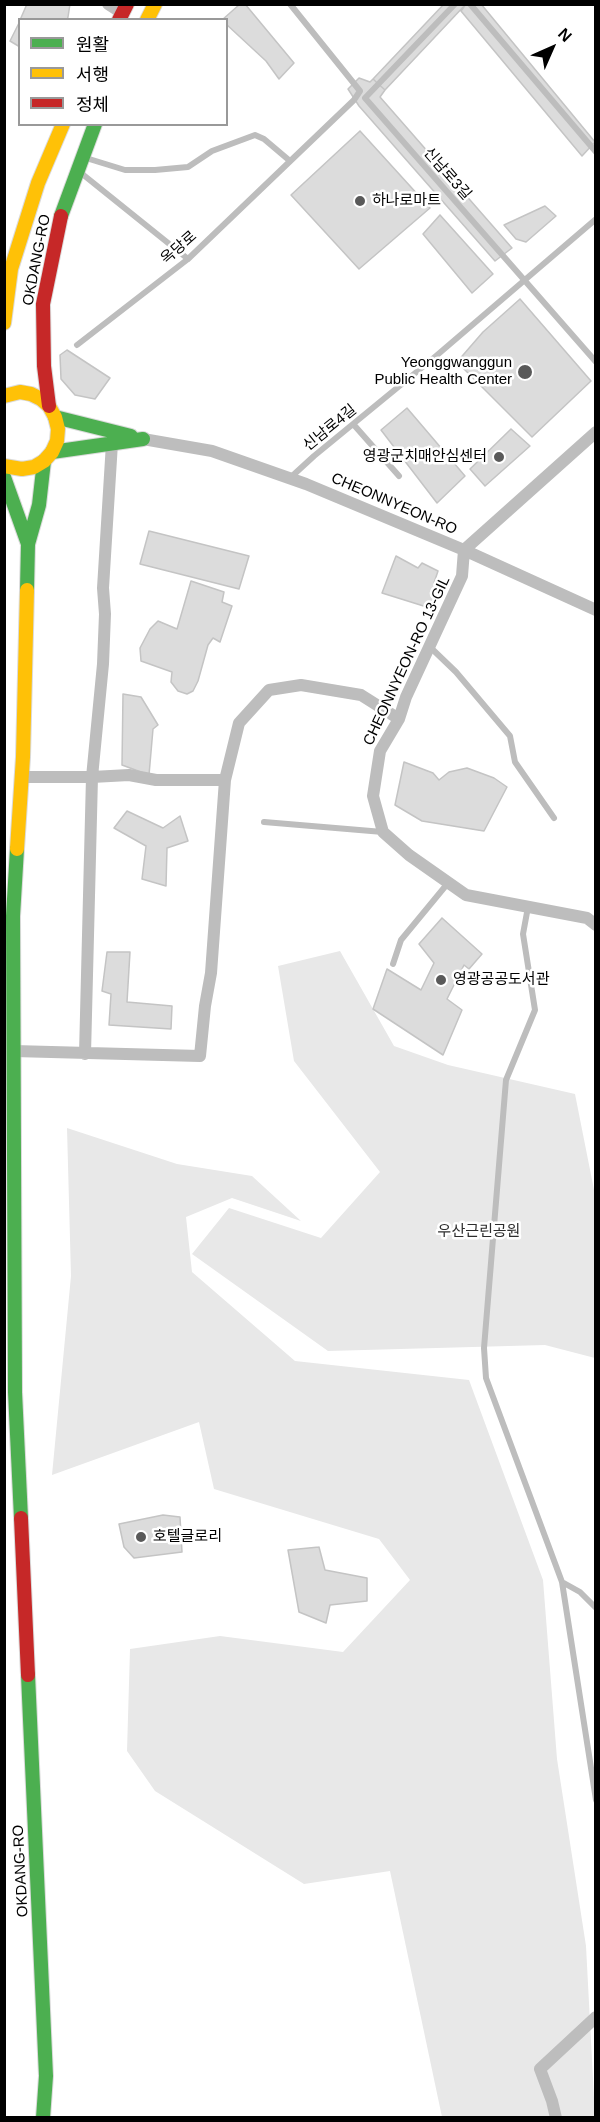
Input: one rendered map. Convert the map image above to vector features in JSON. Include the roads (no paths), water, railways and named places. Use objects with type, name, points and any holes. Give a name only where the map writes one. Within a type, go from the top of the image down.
[{"type":"main road","points":[[148,18],[155,4]]},
{"type":"main road","name":"OKDANG-RO","points":[[4,323],[11,269],[38,183],[62,126]]},
{"type":"main road","name":"OKDANG-RO","points":[[43,2118],[46,2076],[10,1256],[14,1052],[9,916],[22,777],[28,544],[39,506],[48,456],[57,441],[58,429],[52,412],[44,366],[43,304],[58,225],[94,126]]},
{"type":"main road","points":[[4,396],[20,393],[31,394],[52,412],[143,439]]},
{"type":"main road","points":[[4,465],[22,469],[34,467],[48,456],[143,439]]},
{"type":"main road","points":[[4,477],[28,544]]},
{"type":"street","points":[[108,4],[122,12]]},
{"type":"street","name":"CHEONNYEON-RO","points":[[143,439],[212,451],[290,478],[464,550],[596,432]]},
{"type":"street","points":[[85,1054],[92,777],[105,614],[103,588],[112,443]]},
{"type":"street","points":[[464,550],[596,610]]},
{"type":"street","name":"CHEONNYEON-RO 13-GIL","points":[[383,832],[373,796],[380,751],[399,718],[406,697],[462,576],[464,550]]},
{"type":"street","points":[[14,1052],[200,1056],[211,973],[225,780],[239,723],[268,690],[301,684],[361,695],[399,718]]},
{"type":"street","points":[[22,777],[129,775],[156,780],[225,780]]},
{"type":"street","points":[[383,832],[410,855],[466,895],[586,918],[596,926]]},
{"type":"street","points":[[556,2118],[540,2069],[596,2018]]},
{"type":"lane","points":[[290,4],[360,92]]},
{"type":"lane","points":[[365,98],[455,4]]},
{"type":"lane","points":[[470,4],[596,152]]},
{"type":"lane","name":"신남로3길","points":[[360,92],[596,362]]},
{"type":"lane","name":"옥당로","points":[[77,345],[188,259],[360,92]]},
{"type":"lane","points":[[80,164],[125,170],[188,167],[213,151],[255,135],[264,139],[290,161]]},
{"type":"lane","points":[[80,164],[188,259]]},
{"type":"lane","name":"신남로4길","points":[[290,478],[596,219]]},
{"type":"lane","points":[[354,425],[399,476]]},
{"type":"lane","points":[[430,646],[456,672],[510,736],[515,762],[554,818]]},
{"type":"lane","points":[[264,822],[383,832]]},
{"type":"lane","points":[[393,964],[401,940],[448,882]]},
{"type":"lane","points":[[528,907],[523,934],[535,1010],[506,1080],[484,1348],[486,1378],[562,1582],[596,1800]]},
{"type":"lane","points":[[562,1582],[580,1592],[596,1608]]},
{"type":"place","name":"하나로마트","points":[[360,201]]},
{"type":"place","name":"Yeonggwanggun Public Health Center","points":[[525,372]]},
{"type":"place","name":"영광군치매안심센터","points":[[499,457]]},
{"type":"place","name":"영광공공도서관","points":[[441,980]]},
{"type":"place","name":"호텔글로리","points":[[141,1537]]},
{"type":"park label","name":"우산근린공원","points":[[479,1232]]}]
